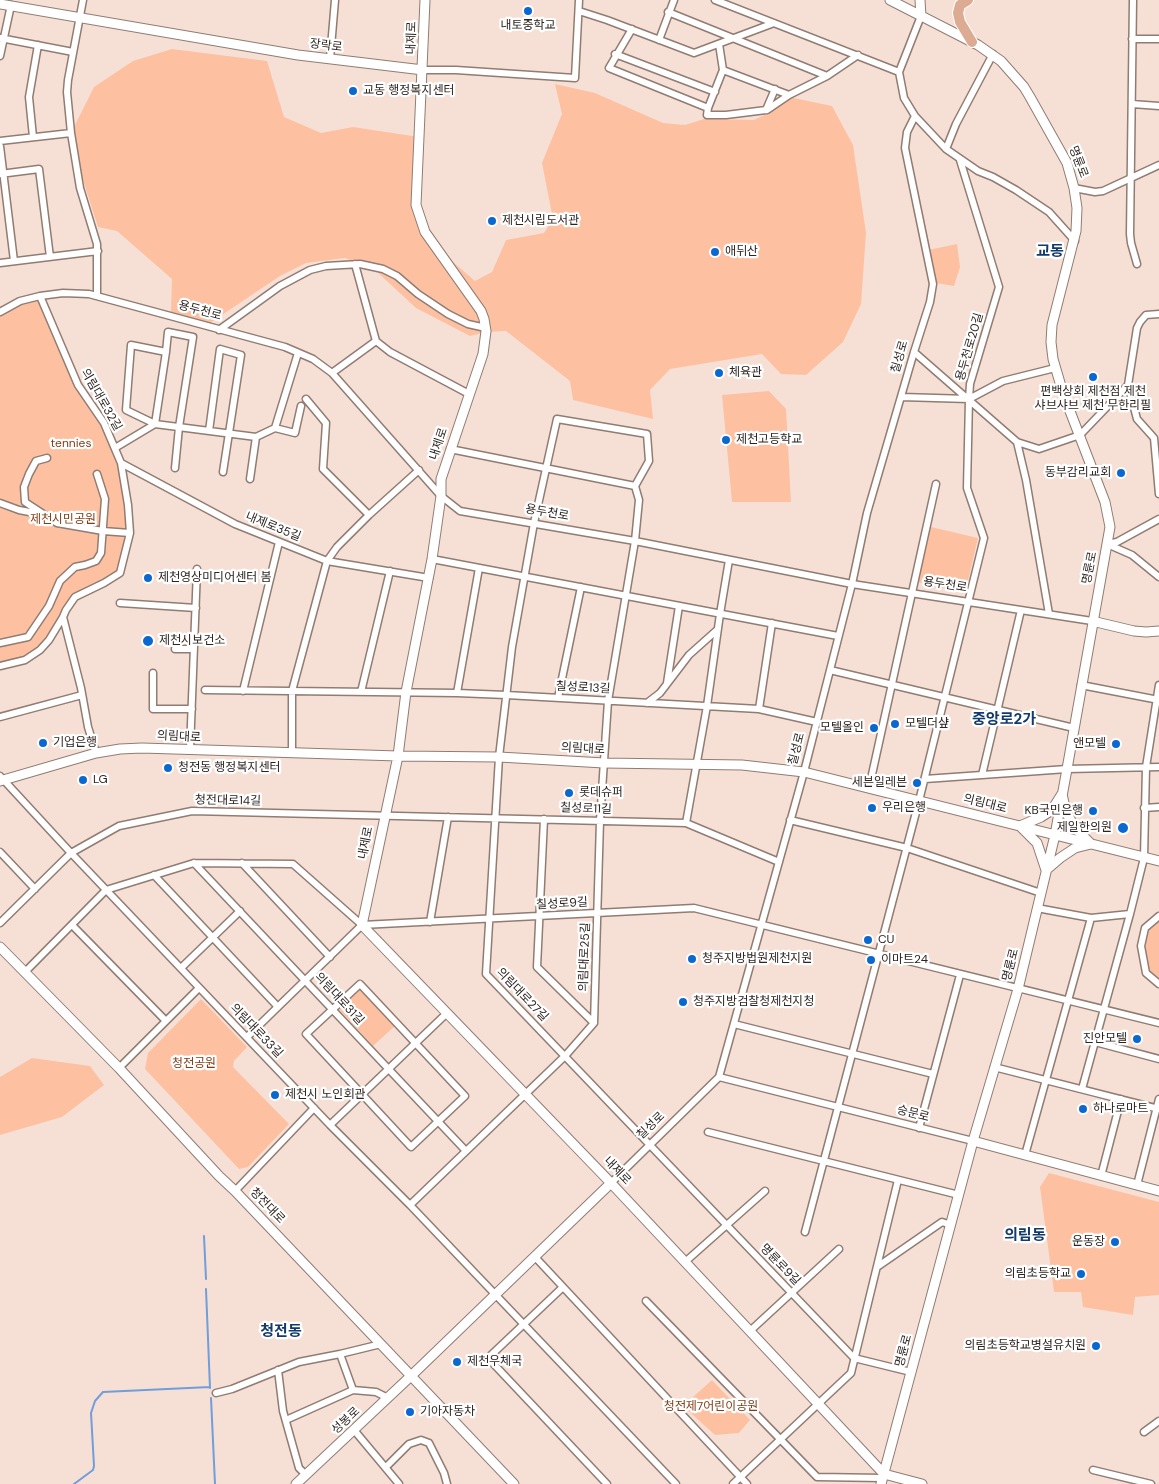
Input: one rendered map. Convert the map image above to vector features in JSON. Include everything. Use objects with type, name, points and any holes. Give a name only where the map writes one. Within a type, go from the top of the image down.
[{"type":"main road","points":[[968,0],[960,5],[958,13],[960,22],[972,42]]},
{"type":"street","points":[[83,0],[67,92],[71,133],[80,188],[98,251],[97,296]]},
{"type":"street","points":[[330,59],[335,0]]},
{"type":"street","name":"내제로","points":[[425,0],[416,188],[418,216],[424,232],[481,311],[486,328],[482,354],[441,480],[441,496],[432,559],[406,692],[398,756],[362,925],[750,1331],[818,1404],[882,1479]]},
{"type":"street","name":"장락로","points":[[0,4],[214,42],[330,59],[423,70],[456,70],[575,78],[579,0]]},
{"type":"street","points":[[659,40],[674,0]]},
{"type":"street","points":[[715,0],[899,72]]},
{"type":"street","name":"명륜로","points":[[882,1479],[973,1141],[1018,989],[1055,835],[1110,527],[1105,502],[1055,368],[1051,342],[1052,325],[1074,241],[1077,208],[1074,188],[1062,152],[1030,97],[1015,76],[993,54],[890,0]]},
{"type":"street","points":[[920,0],[921,16],[899,72],[904,98],[914,116],[946,149],[960,160],[978,171],[993,177],[1049,212],[1074,241]]},
{"type":"street","points":[[1133,0],[1130,234],[1138,264]]},
{"type":"street","points":[[0,56],[2,39],[11,6]]},
{"type":"street","points":[[579,11],[694,52],[774,23]]},
{"type":"street","points":[[668,12],[827,76]]},
{"type":"street","points":[[632,29],[608,67],[708,108]]},
{"type":"street","points":[[2,39],[74,52]]},
{"type":"street","points":[[1132,39],[1159,39]]},
{"type":"street","points":[[719,44],[723,70],[707,115],[726,115],[766,110],[789,95],[827,76],[858,55]]},
{"type":"street","points":[[33,137],[29,98],[38,45]]},
{"type":"street","points":[[615,54],[715,92]]},
{"type":"street","points":[[946,149],[956,124],[993,54]]},
{"type":"street","points":[[723,70],[789,95]]},
{"type":"street","points":[[766,110],[776,89]]},
{"type":"street","points":[[1132,104],[1159,106]]},
{"type":"street","name":"칠성로","points":[[412,1375],[720,1077],[804,772],[852,584],[867,513],[930,302],[933,284],[905,148],[907,132],[914,116]]},
{"type":"street","points":[[0,141],[71,133]]},
{"type":"street","points":[[0,146],[14,261]]},
{"type":"street","name":"용두천로20길","points":[[805,1232],[925,779],[984,538],[967,488],[969,399],[970,384],[999,287],[960,160]]},
{"type":"street","points":[[1074,188],[1098,192],[1109,189],[1159,165]]},
{"type":"street","points":[[2,174],[39,169],[50,257]]},
{"type":"street","points":[[0,263],[98,251]]},
{"type":"street","points":[[355,264],[376,340],[390,352],[469,394]]},
{"type":"street","points":[[219,330],[280,286],[310,270],[326,266],[355,264],[383,269],[397,276],[418,294],[448,314],[468,324],[486,328]]},
{"type":"street","name":"용두천로","points":[[0,312],[20,301],[40,296],[71,293],[97,296],[286,348],[298,353],[323,365],[332,373],[441,496],[460,511],[534,523],[852,584],[1092,621],[1146,632],[1159,632]]},
{"type":"street","name":"의림대로32길","points":[[0,666],[25,660],[40,650],[49,640],[75,596],[104,583],[120,573],[130,533],[128,505],[121,463],[104,423],[78,385],[40,296]]},
{"type":"street","points":[[1159,314],[1150,314],[1143,317],[1137,328],[1128,385],[1138,419],[1156,439],[1159,494]]},
{"type":"street","points":[[155,424],[168,332],[193,337],[179,427],[175,468]]},
{"type":"street","points":[[332,373],[376,340]]},
{"type":"street","points":[[166,352],[131,345],[126,410],[155,424],[256,437],[275,428],[294,433],[302,406]]},
{"type":"street","points":[[208,431],[220,349],[241,355],[223,472]]},
{"type":"street","points":[[914,352],[1017,442],[1039,449],[1080,435],[1128,385]]},
{"type":"street","points":[[275,428],[298,353]]},
{"type":"street","points":[[901,397],[969,399],[1003,381],[1055,368]]},
{"type":"street","points":[[306,399],[326,423],[323,469],[369,515]]},
{"type":"street","name":"의림대로27길","points":[[635,486],[649,461],[647,434],[557,418],[534,523],[526,577],[512,647],[499,757],[486,974],[650,1145]]},
{"type":"street","points":[[115,448],[155,424]]},
{"type":"street","points":[[250,480],[256,437]]},
{"type":"street","points":[[1017,442],[1026,480],[1049,614]]},
{"type":"street","points":[[450,450],[635,486]]},
{"type":"street","points":[[47,458],[36,461],[24,487],[25,502],[57,523],[103,531],[130,533]]},
{"type":"street","name":"내제로35길","points":[[121,463],[235,524],[326,561],[429,578]]},
{"type":"street","points":[[292,752],[292,691],[326,561],[337,547],[369,515],[419,470]]},
{"type":"street","points":[[0,643],[28,637],[49,606],[60,581],[75,567],[96,561],[101,553],[105,499],[97,474]]},
{"type":"street","points":[[869,788],[936,484]]},
{"type":"street","name":"의림대로25길","points":[[594,1023],[600,821],[608,701],[635,542],[639,500],[635,486]]},
{"type":"street","points":[[0,503],[19,510],[42,514]]},
{"type":"street","points":[[1108,544],[1117,542],[1159,519]]},
{"type":"street","points":[[243,691],[279,542]]},
{"type":"street","points":[[1108,544],[1132,555],[1159,577]]},
{"type":"street","points":[[432,559],[838,636]]},
{"type":"street","points":[[686,823],[707,706],[729,560]]},
{"type":"street","points":[[457,693],[480,568]]},
{"type":"street","points":[[190,750],[197,569]]},
{"type":"street","points":[[361,692],[390,571]]},
{"type":"street","points":[[558,698],[581,587]]},
{"type":"street","points":[[120,603],[196,608]]},
{"type":"street","points":[[667,684],[679,606]]},
{"type":"street","points":[[982,775],[1021,610]]},
{"type":"street","points":[[63,617],[88,727],[96,753]]},
{"type":"street","points":[[759,709],[772,624]]},
{"type":"street","points":[[648,703],[660,693],[689,655],[717,630]]},
{"type":"street","points":[[175,649],[194,649]]},
{"type":"street","points":[[830,670],[1074,728]]},
{"type":"street","points":[[153,673],[153,709],[192,709]]},
{"type":"street","points":[[1081,685],[1158,700]]},
{"type":"street","points":[[1082,1089],[1144,858],[1146,768],[1159,685]]},
{"type":"street","name":"칠성로13길","points":[[204,690],[506,695],[759,709],[817,722]]},
{"type":"street","points":[[0,717],[82,695]]},
{"type":"street","name":"의림대로","points":[[1,779],[96,753],[142,748],[398,756],[499,757],[604,763],[742,765],[804,772],[1159,861]]},
{"type":"street","points":[[925,779],[1067,769],[1159,767]]},
{"type":"street","name":"의림대로33길","points":[[1,779],[330,1125],[410,1204],[676,1484]]},
{"type":"street","points":[[1062,794],[1052,810],[1020,826],[1037,843],[1046,870],[1075,848],[1091,844]]},
{"type":"street","points":[[1062,794],[1066,812],[1075,828],[1091,844]]},
{"type":"street","points":[[1144,808],[1159,807]]},
{"type":"street","name":"청전대로14길","points":[[0,923],[71,854],[119,826],[192,811],[385,815]]},
{"type":"street","name":"칠성로11길","points":[[385,815],[686,823],[779,862]]},
{"type":"street","points":[[430,922],[448,816]]},
{"type":"street","points":[[410,1204],[565,1056],[594,1023],[537,967],[544,819]]},
{"type":"street","points":[[790,820],[907,848],[1041,893]]},
{"type":"street","points":[[0,852],[35,890]]},
{"type":"street","points":[[25,972],[106,890],[194,863],[293,864],[362,925],[247,1037]]},
{"type":"street","name":"의림대로31길","points":[[194,863],[466,1151]]},
{"type":"street","points":[[242,863],[330,957]]},
{"type":"street","points":[[154,875],[278,1007]]},
{"type":"street","name":"칠성로9길","points":[[362,925],[694,908],[1159,1023]]},
{"type":"street","points":[[1037,908],[1090,918],[1130,914]]},
{"type":"street","points":[[181,968],[240,911]]},
{"type":"street","points":[[1159,916],[1145,928],[1141,946],[1146,973],[1159,984]]},
{"type":"street","points":[[1025,1155],[1090,918]]},
{"type":"street","points":[[72,925],[166,1021]]},
{"type":"street","name":"청전대로","points":[[0,947],[119,1068],[219,1176],[412,1375],[514,1484]]},
{"type":"street","points":[[919,1128],[960,975]]},
{"type":"street","points":[[360,984],[416,1042],[465,1096],[411,1147],[306,1034],[360,984]]},
{"type":"street","points":[[119,1068],[200,988]]},
{"type":"street","points":[[330,1125],[447,1013]]},
{"type":"street","points":[[734,1024],[932,1074]]},
{"type":"street","points":[[1095,1042],[1159,1059]]},
{"type":"street","points":[[994,1067],[1158,1108]]},
{"type":"street","name":"숭문로","points":[[720,1077],[973,1141],[1159,1191]]},
{"type":"street","points":[[1100,1176],[1121,1099]]},
{"type":"street","points":[[1136,1185],[1159,1099]]},
{"type":"street","points":[[235,1191],[314,1108]]},
{"type":"street","points":[[708,1132],[959,1195]]},
{"type":"street","name":"명륜로9길","points":[[650,1145],[854,1358]]},
{"type":"street","points":[[734,1484],[851,1373],[898,1180]]},
{"type":"street","points":[[685,1262],[765,1191]]},
{"type":"street","points":[[877,1267],[942,1222],[951,1225]]},
{"type":"street","points":[[750,1331],[839,1249]]},
{"type":"street","points":[[535,1257],[746,1484]]},
{"type":"street","points":[[562,1287],[488,1358],[607,1484]]},
{"type":"street","points":[[646,1301],[781,1440],[816,1480],[882,1479],[922,1484]]},
{"type":"street","points":[[216,1393],[232,1389],[299,1362],[381,1344]]},
{"type":"street","points":[[340,1354],[354,1390]]},
{"type":"street","points":[[854,1358],[911,1372]]},
{"type":"street","points":[[278,1370],[283,1411],[298,1468],[306,1475]]},
{"type":"street","name":"성봉로","points":[[296,1484],[412,1375]]},
{"type":"street","points":[[286,1420],[354,1390],[376,1392],[388,1398]]},
{"type":"street","points":[[1144,1432],[1159,1421]]},
{"type":"street","points":[[354,1430],[399,1484]]},
{"type":"street","points":[[386,1467],[409,1444],[421,1440],[430,1443],[447,1484]]},
{"type":"street","points":[[1092,1470],[1151,1484]]},
{"type":"green space","points":[[172,49],[267,61],[284,117],[321,133],[353,127],[419,137],[416,205],[432,244],[475,281],[492,272],[506,240],[544,233],[553,219],[542,163],[562,114],[555,84],[595,93],[663,123],[685,125],[704,119],[754,120],[768,113],[789,97],[832,106],[853,145],[866,233],[861,304],[843,342],[806,375],[781,374],[762,354],[670,369],[650,390],[653,419],[573,400],[570,381],[506,331],[486,332],[470,336],[416,308],[374,269],[345,258],[306,263],[280,276],[210,323],[171,312],[172,279],[117,231],[98,227],[82,177],[73,129],[94,87],[133,61]]},
{"type":"green space","points":[[957,244],[960,267],[954,286],[936,283],[928,250]]},
{"type":"green space","name":"제천시민공원","points":[[39,298],[62,354],[104,423],[121,463],[128,505],[127,533],[117,572],[72,596],[48,637],[39,647],[24,657],[0,663],[0,316],[21,304]]},
{"type":"green space","points":[[769,391],[786,409],[791,502],[732,502],[722,395]]},
{"type":"green space","points":[[931,527],[978,538],[965,593],[918,582]]},
{"type":"green space","points":[[1159,919],[1159,978],[1147,969],[1144,947],[1147,933]]},
{"type":"green space","points":[[362,987],[397,1024],[373,1046],[339,1009]]},
{"type":"green space","name":"청전공원","points":[[201,999],[247,1047],[234,1061],[233,1067],[289,1124],[248,1167],[239,1169],[145,1069],[148,1053]]},
{"type":"green space","points":[[32,1058],[90,1066],[104,1085],[62,1117],[0,1135],[0,1077]]},
{"type":"green space","name":"운동장","points":[[1049,1173],[1159,1202],[1159,1295],[1135,1297],[1133,1315],[1083,1307],[1081,1292],[1054,1292],[1040,1187]]},
{"type":"green space","name":"청전제7어린이공원","points":[[712,1380],[750,1420],[739,1433],[715,1435],[683,1406]]},
{"type":"waterway","points":[[204,1236],[206,1279]]},
{"type":"waterway","points":[[206,1289],[210,1388]]},
{"type":"waterway","points":[[74,1484],[93,1470],[91,1413],[95,1401],[103,1392],[210,1387]]},
{"type":"waterway","points":[[211,1398],[215,1484]]},
{"type":"place","name":"내토중학교","points":[[528,11]]},
{"type":"place","name":"교동 행정복지센터","points":[[353,91]]},
{"type":"place","name":"제천시립도서관","points":[[492,221]]},
{"type":"place","name":"애뒤산","points":[[715,252]]},
{"type":"place","name":"체육관","points":[[719,373]]},
{"type":"place","name":"편백상회 제천점 제천 샤브샤브 제천 무한리필","points":[[1093,377]]},
{"type":"place","name":"제천고등학교","points":[[726,440]]},
{"type":"place","name":"동부감리교회","points":[[1121,473]]},
{"type":"place","name":"제천영상미디어센터 봄","points":[[148,578]]},
{"type":"place","name":"제천시보건소","points":[[148,641]]},
{"type":"place","name":"모텔더샾","points":[[895,724]]},
{"type":"place","name":"모텔올인","points":[[874,728]]},
{"type":"place","name":"기업은행","points":[[43,743]]},
{"type":"place","name":"앤모텔","points":[[1116,744]]},
{"type":"place","name":"청전동 행정복지센터","points":[[168,768]]},
{"type":"place","name":"LG","points":[[83,780]]},
{"type":"place","name":"세븐일레븐","points":[[917,783]]},
{"type":"place","name":"롯데슈퍼","points":[[569,793]]},
{"type":"place","name":"우리은행","points":[[872,808]]},
{"type":"place","name":"KB국민은행","points":[[1093,811]]},
{"type":"place","name":"제일한의원","points":[[1123,828]]},
{"type":"place","name":"CU","points":[[868,940]]},
{"type":"place","name":"청주지방법원제천지원","points":[[692,959]]},
{"type":"place","name":"이마트24","points":[[871,960]]},
{"type":"place","name":"청주지방검찰청제천지청","points":[[683,1002]]},
{"type":"place","name":"진안모텔","points":[[1137,1039]]},
{"type":"place","name":"제천시 노인회관","points":[[275,1095]]},
{"type":"place","name":"하나로마트","points":[[1083,1109]]},
{"type":"place","name":"운동장","points":[[1115,1242]]},
{"type":"place","name":"의림초등학교","points":[[1081,1274]]},
{"type":"place","name":"의림초등학교병설유치원","points":[[1096,1346]]},
{"type":"place","name":"제천우체국","points":[[457,1362]]},
{"type":"place","name":"기아자동차","points":[[410,1412]]},
{"type":"district","name":"교동","points":[[1050,252]]},
{"type":"district","name":"중앙로2가","points":[[1004,720]]},
{"type":"district","name":"의림동","points":[[1025,1236]]},
{"type":"district","name":"청전동","points":[[281,1332]]},
{"type":"park label","name":"tennies","points":[[71,444]]}]
